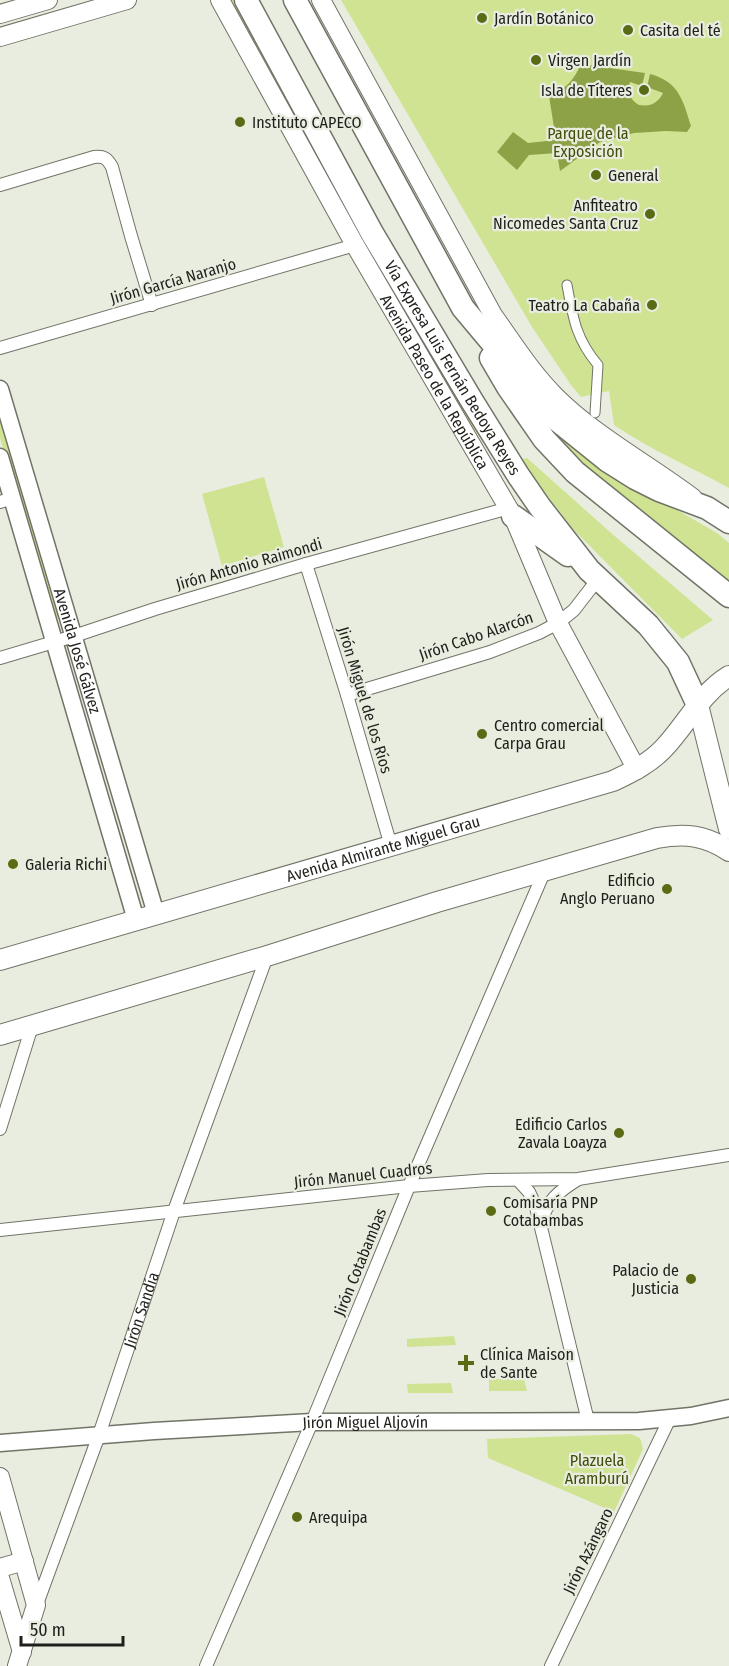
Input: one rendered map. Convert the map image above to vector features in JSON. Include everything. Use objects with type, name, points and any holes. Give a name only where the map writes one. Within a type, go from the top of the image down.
[{"type":"highway","name":"Vía Expresa Luis Fernán Bedoya Reyes","points":[[246,0],[372,233],[472,401],[540,507],[594,574],[648,625],[678,662],[698,705]]},
{"type":"highway","points":[[295,0],[463,308],[508,387],[544,439],[575,472],[729,596]]},
{"type":"highway","points":[[463,308],[556,420],[608,461],[635,478],[706,508],[729,522]]},
{"type":"highway","points":[[511,512],[594,574]]},
{"type":"main road","points":[[0,14],[48,0]]},
{"type":"main road","points":[[0,38],[127,0]]},
{"type":"main road","name":"Avenida Paseo de la República","points":[[220,0],[354,245],[511,512],[558,622],[637,770]]},
{"type":"main road","points":[[325,4],[488,306],[522,357],[555,396],[580,417],[706,508]]},
{"type":"main road","name":"Avenida Almirante Miguel Grau","points":[[0,960],[613,781],[637,770],[663,749],[709,692],[729,676]]},
{"type":"main road","points":[[698,705],[729,829]]},
{"type":"main road","points":[[0,1035],[267,956],[437,902],[674,835],[692,835],[729,851]]},
{"type":"main road","points":[[0,1477],[36,1605]]},
{"type":"main road","points":[[0,1568],[24,1561]]},
{"type":"main road","points":[[0,1578],[20,1659]]},
{"type":"main road","name":"Jirón Sandía","points":[[20,1659],[36,1605]]},
{"type":"street","points":[[0,185],[94,157],[107,159],[112,167],[152,305]]},
{"type":"street","name":"Jirón García Naranjo","points":[[0,348],[354,245]]},
{"type":"street","points":[[567,285],[572,315],[584,348],[598,365],[595,413]]},
{"type":"street","name":"Avenida José Gálvez","points":[[0,389],[156,914]]},
{"type":"street","name":"Avenida José Gálvez","points":[[0,457],[6,500],[54,642],[136,920]]},
{"type":"street","name":"Jirón Antonio Raimondi","points":[[0,658],[306,564],[511,512]]},
{"type":"street","name":"Jirón Miguel de los Ríos","points":[[306,564],[391,846]]},
{"type":"street","name":"Jirón Cabo Alarcón","points":[[347,695],[490,652],[539,633],[574,610],[594,574]]},
{"type":"street","name":"Jirón Cotabambas","points":[[206,1666],[312,1422],[545,870]]},
{"type":"street","name":"Jirón Sandía","points":[[36,1605],[99,1435],[174,1211],[267,956]]},
{"type":"street","points":[[0,1129],[32,1026]]},
{"type":"street","name":"Jirón Manuel Cuadros","points":[[0,1230],[410,1186],[488,1180],[578,1179],[729,1155]]},
{"type":"street","points":[[540,1223],[544,1209],[554,1197],[578,1179]]},
{"type":"street","points":[[518,1180],[529,1192],[536,1207],[588,1421]]},
{"type":"street","name":"Jirón Miguel Aljovín","points":[[0,1443],[312,1422],[639,1421],[691,1416],[729,1408]]},
{"type":"street","name":"Jirón Azángaro","points":[[551,1666],[670,1418]]},
{"type":"green space","points":[[227,0],[239,0],[493,456],[445,388]]},
{"type":"green space","name":"Parque de la Exposición","points":[[341,0],[729,0],[729,488],[614,425],[609,391],[581,397],[571,385],[532,327]]},
{"type":"green space","points":[[0,414],[61,617],[54,619],[0,438]]},
{"type":"green space","points":[[564,437],[608,470],[717,533],[729,543],[729,584],[559,443]]},
{"type":"green space","points":[[527,458],[713,620],[682,639],[573,529],[520,460]]},
{"type":"green space","points":[[264,477],[284,547],[222,566],[202,494]]},
{"type":"green space","points":[[454,1336],[456,1345],[407,1347],[407,1339]]},
{"type":"green space","points":[[489,1379],[524,1379],[527,1391],[489,1391]]},
{"type":"green space","points":[[451,1383],[453,1393],[408,1393],[407,1384]]},
{"type":"green space","name":"Plazuela Aramburú","points":[[631,1434],[640,1438],[643,1449],[614,1512],[488,1458],[487,1439]]},
{"type":"shaded area","points":[[581,64],[645,73],[642,86],[630,82],[629,86],[631,98],[639,105],[651,105],[661,96],[663,93],[647,87],[650,74],[660,77],[674,87],[678,93],[691,126],[687,132],[634,133],[600,142],[560,171],[557,153],[529,155],[517,170],[497,152],[513,132],[528,143],[556,140],[549,96],[569,83]]},
{"type":"place","name":"Jardín Botánico","points":[[482,18]]},
{"type":"place","name":"Casita del té","points":[[628,30]]},
{"type":"place","name":"Virgen Jardín","points":[[536,60]]},
{"type":"place","name":"Isla de Títeres","points":[[644,90]]},
{"type":"place","name":"Instituto CAPECO","points":[[240,122]]},
{"type":"place","name":"General","points":[[596,175]]},
{"type":"place","name":"Anfiteatro Nicomedes Santa Cruz","points":[[650,214]]},
{"type":"place","name":"Teatro La Cabaña","points":[[652,305]]},
{"type":"place","name":"Centro comercial Carpa Grau","points":[[482,734]]},
{"type":"place","name":"Galeria Richi","points":[[13,864]]},
{"type":"place","name":"Edificio Anglo Peruano","points":[[667,889]]},
{"type":"place","name":"Edificio Carlos Zavala Loayza","points":[[619,1133]]},
{"type":"place","name":"Comisaría PNP Cotabambas","points":[[491,1211]]},
{"type":"place","name":"Palacio de Justicia","points":[[691,1279]]},
{"type":"place","name":"Clínica Maison de Sante","points":[[466,1363]]},
{"type":"place","name":"Arequipa","points":[[297,1517]]}]
